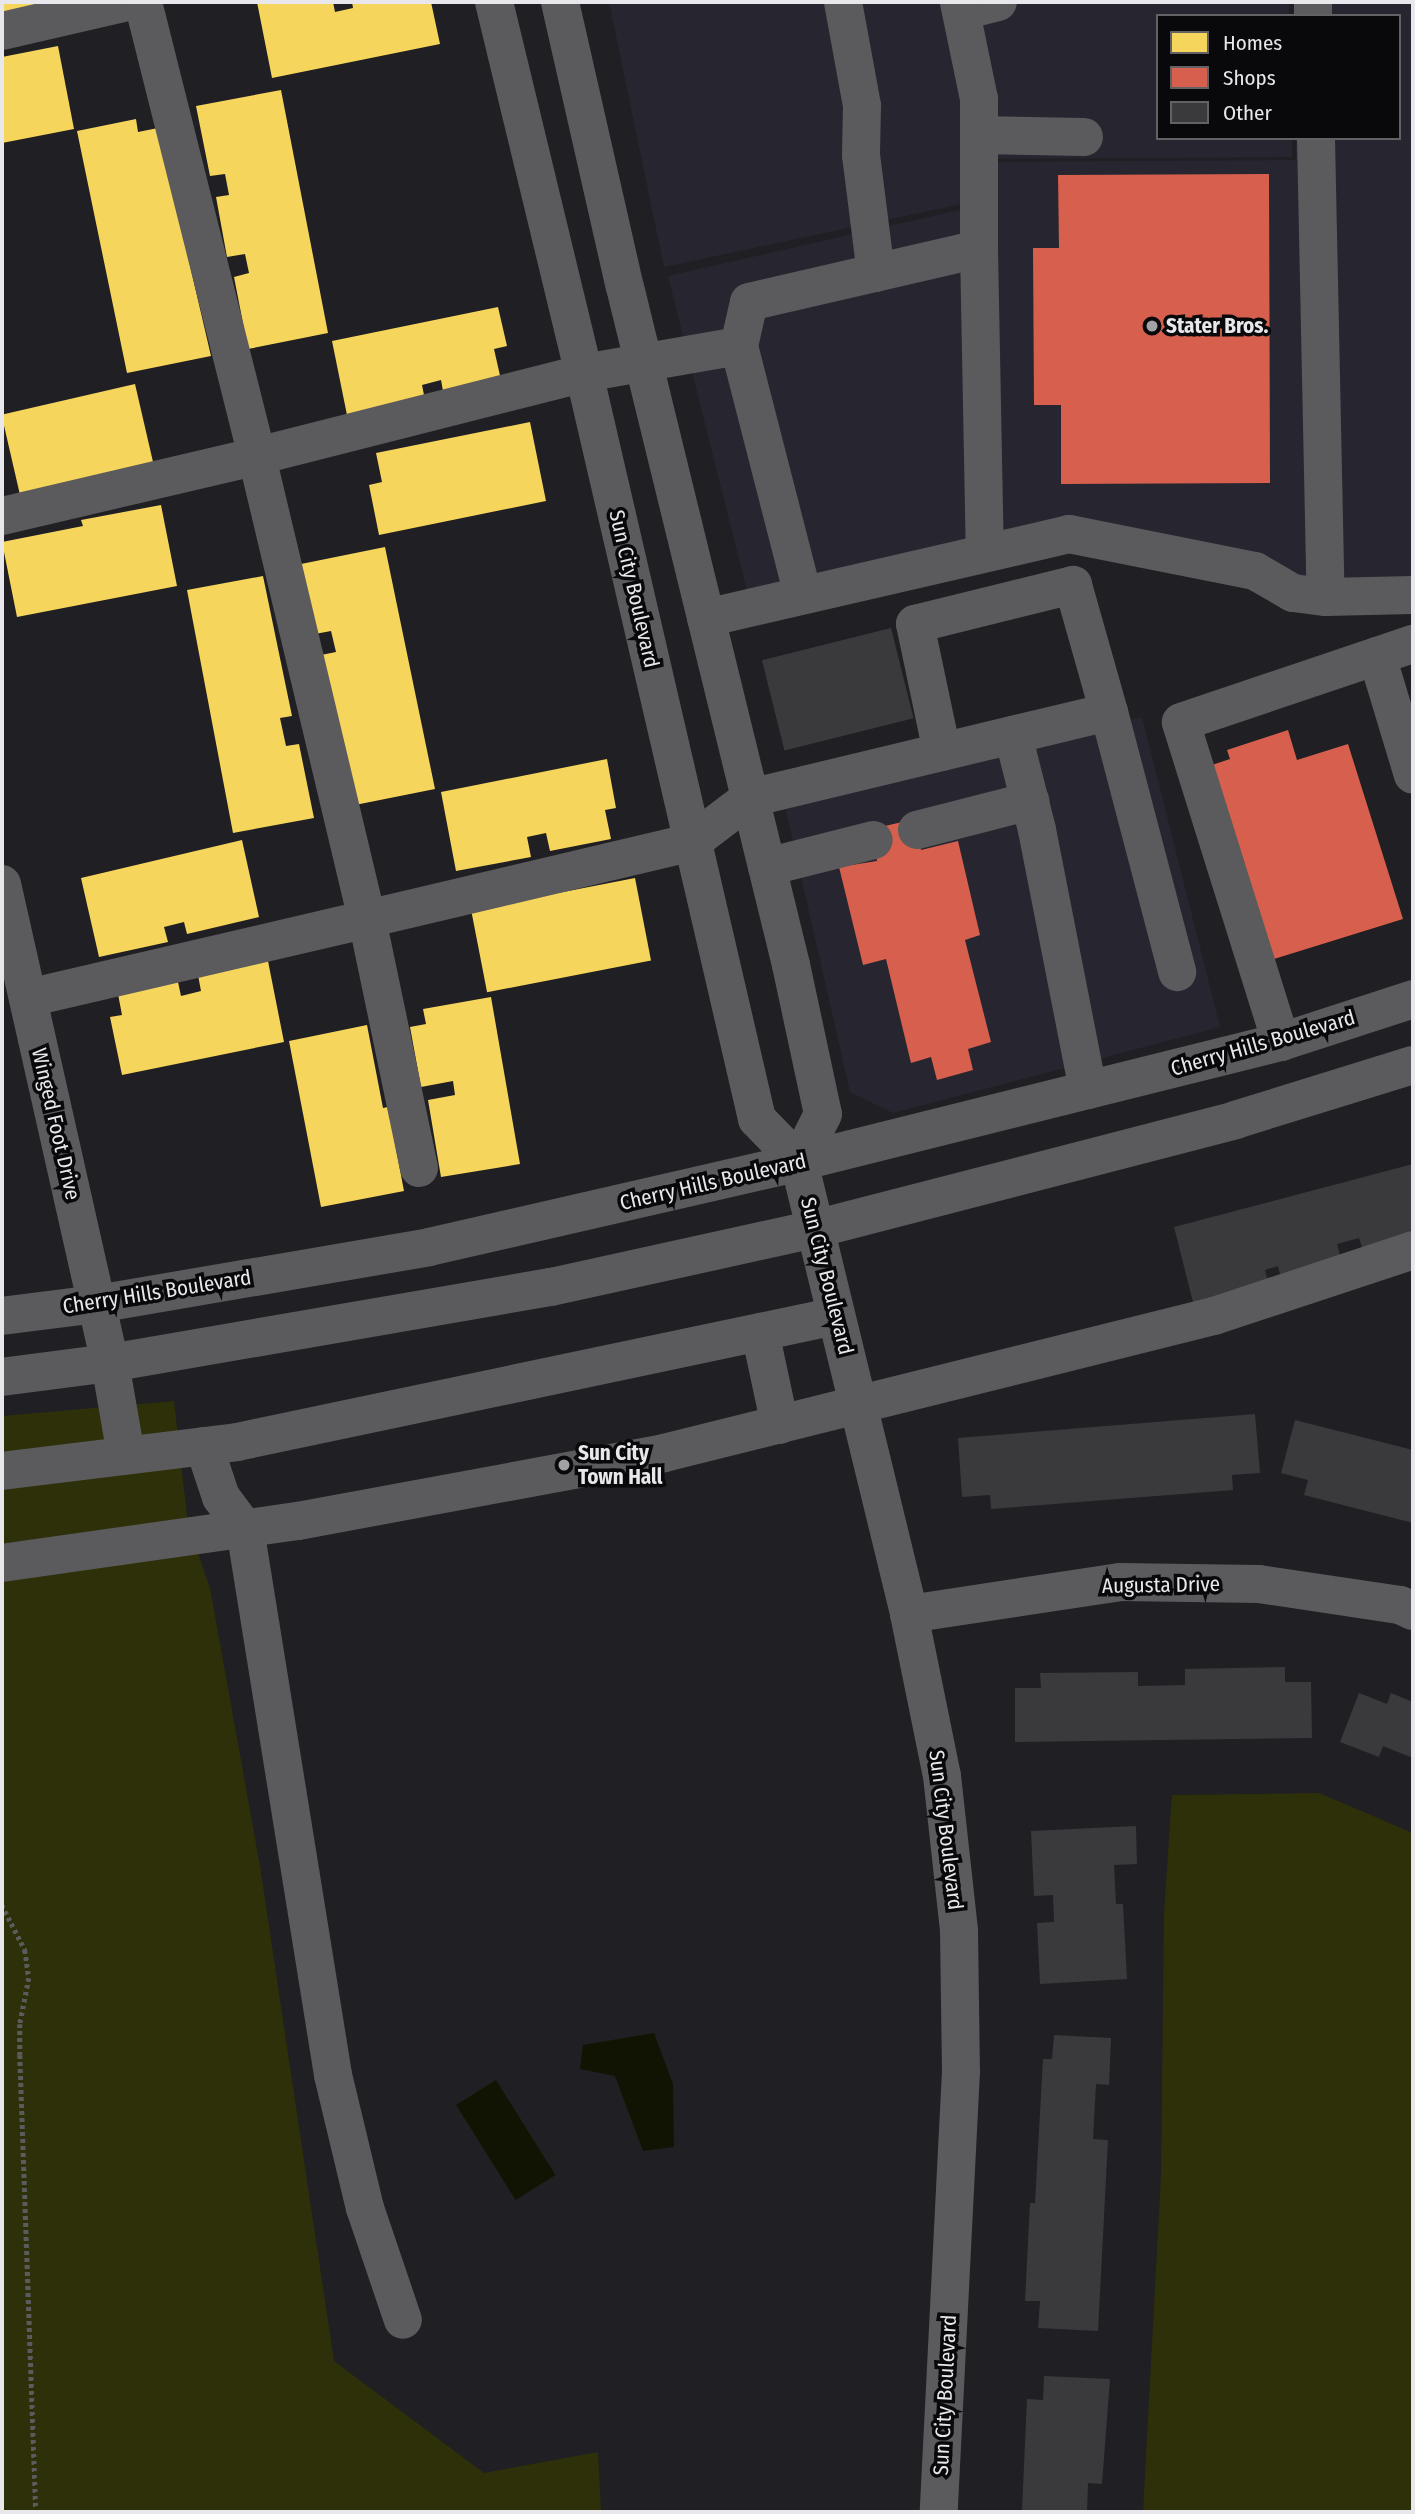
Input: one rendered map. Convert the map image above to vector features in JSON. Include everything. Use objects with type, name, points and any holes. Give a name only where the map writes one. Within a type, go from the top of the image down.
[{"type":"street","points":[[2,31],[128,2]]},
{"type":"street","points":[[143,2],[257,456],[367,919],[419,1168]]},
{"type":"street","name":"Sun City Boulevard","points":[[494,2],[584,373],[757,1119],[799,1162],[909,1614],[942,1776],[959,1931],[961,2071],[939,2512]]},
{"type":"street","points":[[560,2],[767,867],[823,1114],[799,1162]]},
{"type":"street","points":[[844,2],[862,106],[861,155],[876,273]]},
{"type":"street","points":[[973,5],[979,99],[985,553]]},
{"type":"street","points":[[979,135],[1084,137]]},
{"type":"street","points":[[1316,140],[1326,597]]},
{"type":"street","points":[[803,595],[740,346],[749,303],[979,249]]},
{"type":"street","points":[[2,516],[257,456],[584,373],[740,346]]},
{"type":"street","points":[[706,618],[1069,534],[1255,571],[1293,593],[1326,597],[1413,595]]},
{"type":"street","points":[[942,752],[915,624],[1073,585],[1177,972]]},
{"type":"street","points":[[1281,1042],[1181,722],[1413,645]]},
{"type":"street","points":[[1377,656],[1413,775]]},
{"type":"street","points":[[27,998],[692,842],[750,798],[1109,712]]},
{"type":"street","points":[[1013,735],[1030,801],[1088,1090]]},
{"type":"street","points":[[917,830],[1030,801]]},
{"type":"street","points":[[767,867],[874,840]]},
{"type":"street","name":"Winged Foot Drive","points":[[2,884],[110,1363],[126,1455]]},
{"type":"street","name":"Cherry Hills Boulevard","points":[[2,1316],[97,1304],[429,1247],[799,1162],[1281,1042],[1413,999]]},
{"type":"street","points":[[2,1377],[110,1363],[551,1287],[815,1229],[1235,1120],[1413,1065]]},
{"type":"street","points":[[2,1563],[245,1529],[664,1453],[1214,1316],[1413,1250]]},
{"type":"street","points":[[2,1471],[237,1442],[836,1316]]},
{"type":"street","points":[[760,1332],[780,1425]]},
{"type":"street","points":[[204,1446],[220,1497],[245,1529],[333,2075],[365,2208],[402,2320]]},
{"type":"street","name":"Augusta Drive","points":[[909,1614],[1120,1582],[1259,1584],[1400,1605],[1413,1611]]},
{"type":"path","points":[[2,1905],[14,1923],[25,1950],[29,1978],[20,2024],[20,2055],[36,2512]]},
{"type":"shaded area","points":[[609,2],[1289,2],[1289,14],[1156,14],[1156,140],[1292,140],[1292,157],[972,159],[971,202],[664,267]]},
{"type":"shaded area","points":[[1294,2],[1413,2],[1413,580],[1297,581],[1070,522],[748,595],[668,276],[991,203],[992,162],[1296,160],[1296,140],[1401,140],[1401,14],[1294,14]]},
{"type":"shaded area","points":[[1142,717],[1220,1027],[893,1113],[850,1092],[784,802]]},
{"type":"shaded area","points":[[654,2033],[673,2084],[674,2147],[643,2151],[615,2076],[580,2069],[583,2045]]},
{"type":"shaded area","points":[[496,2080],[555,2175],[515,2200],[456,2105]]},
{"type":"green space","points":[[174,1401],[188,1524],[210,1588],[260,1866],[334,2361],[484,2473],[598,2452],[601,2511],[2,2512],[2,1416]]},
{"type":"green space","points":[[1319,1793],[1413,1833],[1413,2512],[1143,2512],[1161,2175],[1164,1912],[1172,1795]]},
{"type":"building: Homes","points":[[2,2],[43,2],[2,15]]},
{"type":"building: Homes","points":[[257,2],[333,2],[335,12],[353,8],[352,2],[431,2],[440,44],[272,78]]},
{"type":"building: Homes","points":[[58,46],[74,129],[2,143],[2,57]]},
{"type":"building: Homes","points":[[281,90],[328,333],[248,349],[234,277],[249,273],[245,254],[227,257],[216,197],[229,195],[225,174],[210,176],[196,106]]},
{"type":"building: Homes","points":[[136,119],[138,132],[158,128],[211,356],[127,373],[77,131]]},
{"type":"building: Homes","points":[[498,307],[507,346],[494,349],[501,380],[443,391],[441,380],[422,385],[426,405],[348,420],[332,341]]},
{"type":"building: Homes","points":[[135,384],[154,465],[20,496],[2,415]]},
{"type":"building: Homes","points":[[530,422],[546,501],[379,535],[369,485],[382,482],[376,453]]},
{"type":"building: Homes","points":[[161,505],[177,586],[17,617],[2,542],[83,526],[81,520]]},
{"type":"building: Homes","points":[[385,547],[435,789],[355,805],[321,655],[336,652],[331,631],[315,634],[301,564]]},
{"type":"building: Homes","points":[[263,576],[292,716],[280,718],[286,746],[299,744],[314,818],[233,833],[187,590]]},
{"type":"building: Homes","points":[[607,759],[616,808],[605,810],[611,839],[550,851],[546,833],[527,837],[531,857],[456,871],[441,792]]},
{"type":"building: Homes","points":[[242,840],[259,917],[187,934],[184,922],[164,927],[168,942],[99,957],[81,878]]},
{"type":"building: Homes","points":[[635,878],[651,960],[487,992],[471,910]]},
{"type":"building: Homes","points":[[268,961],[284,1042],[122,1075],[110,1017],[122,1015],[118,994],[178,982],[181,996],[201,991],[198,975]]},
{"type":"building: Homes","points":[[491,997],[520,1164],[441,1177],[428,1100],[455,1095],[453,1081],[421,1087],[410,1027],[426,1024],[423,1009]]},
{"type":"building: Homes","points":[[367,1025],[383,1108],[388,1107],[404,1191],[321,1207],[289,1041]]},
{"type":"building: Shops","name":"Stater Bros.","points":[[1269,174],[1270,483],[1061,484],[1061,405],[1034,405],[1033,248],[1059,248],[1058,175]]},
{"type":"building: Shops","points":[[1288,730],[1297,760],[1348,744],[1403,919],[1274,959],[1212,765],[1230,759],[1227,750]]},
{"type":"building: Shops","points":[[915,819],[921,850],[958,841],[980,935],[965,940],[991,1042],[968,1049],[973,1070],[937,1080],[931,1057],[911,1063],[886,959],[863,965],[839,867],[877,861],[872,829]]},
{"type":"building: Other","points":[[891,628],[913,718],[784,750],[762,660]]},
{"type":"building: Other","points":[[1413,1164],[1413,1237],[1363,1250],[1359,1238],[1337,1244],[1342,1262],[1281,1278],[1278,1266],[1265,1270],[1269,1286],[1194,1306],[1174,1227]]},
{"type":"building: Other","points":[[1255,1414],[1260,1473],[1232,1475],[1233,1490],[991,1509],[990,1495],[962,1497],[958,1438]]},
{"type":"building: Other","points":[[1295,1420],[1413,1450],[1413,1523],[1304,1495],[1308,1480],[1281,1473]]},
{"type":"building: Other","points":[[1285,1667],[1285,1682],[1311,1682],[1312,1738],[1015,1742],[1015,1688],[1041,1688],[1040,1673],[1138,1672],[1138,1686],[1185,1685],[1185,1669]]},
{"type":"building: Other","points":[[1359,1693],[1387,1704],[1391,1693],[1413,1702],[1413,1758],[1383,1746],[1379,1757],[1340,1742]]},
{"type":"building: Other","points":[[1136,1826],[1137,1864],[1114,1865],[1116,1904],[1123,1904],[1127,1979],[1040,1984],[1037,1923],[1054,1922],[1053,1895],[1034,1896],[1031,1831]]},
{"type":"building: Other","points":[[1054,2035],[1111,2038],[1109,2085],[1096,2084],[1093,2139],[1108,2140],[1098,2331],[1038,2328],[1040,2301],[1025,2301],[1030,2203],[1035,2203],[1043,2059],[1052,2059]]},
{"type":"building: Other","points":[[1044,2376],[1110,2379],[1102,2484],[1088,2483],[1087,2512],[1022,2510],[1027,2399],[1043,2400]]},
{"type":"place","name":"Stater Bros.","points":[[1152,326]]},
{"type":"place","name":"Sun City Town Hall","points":[[564,1465]]}]
